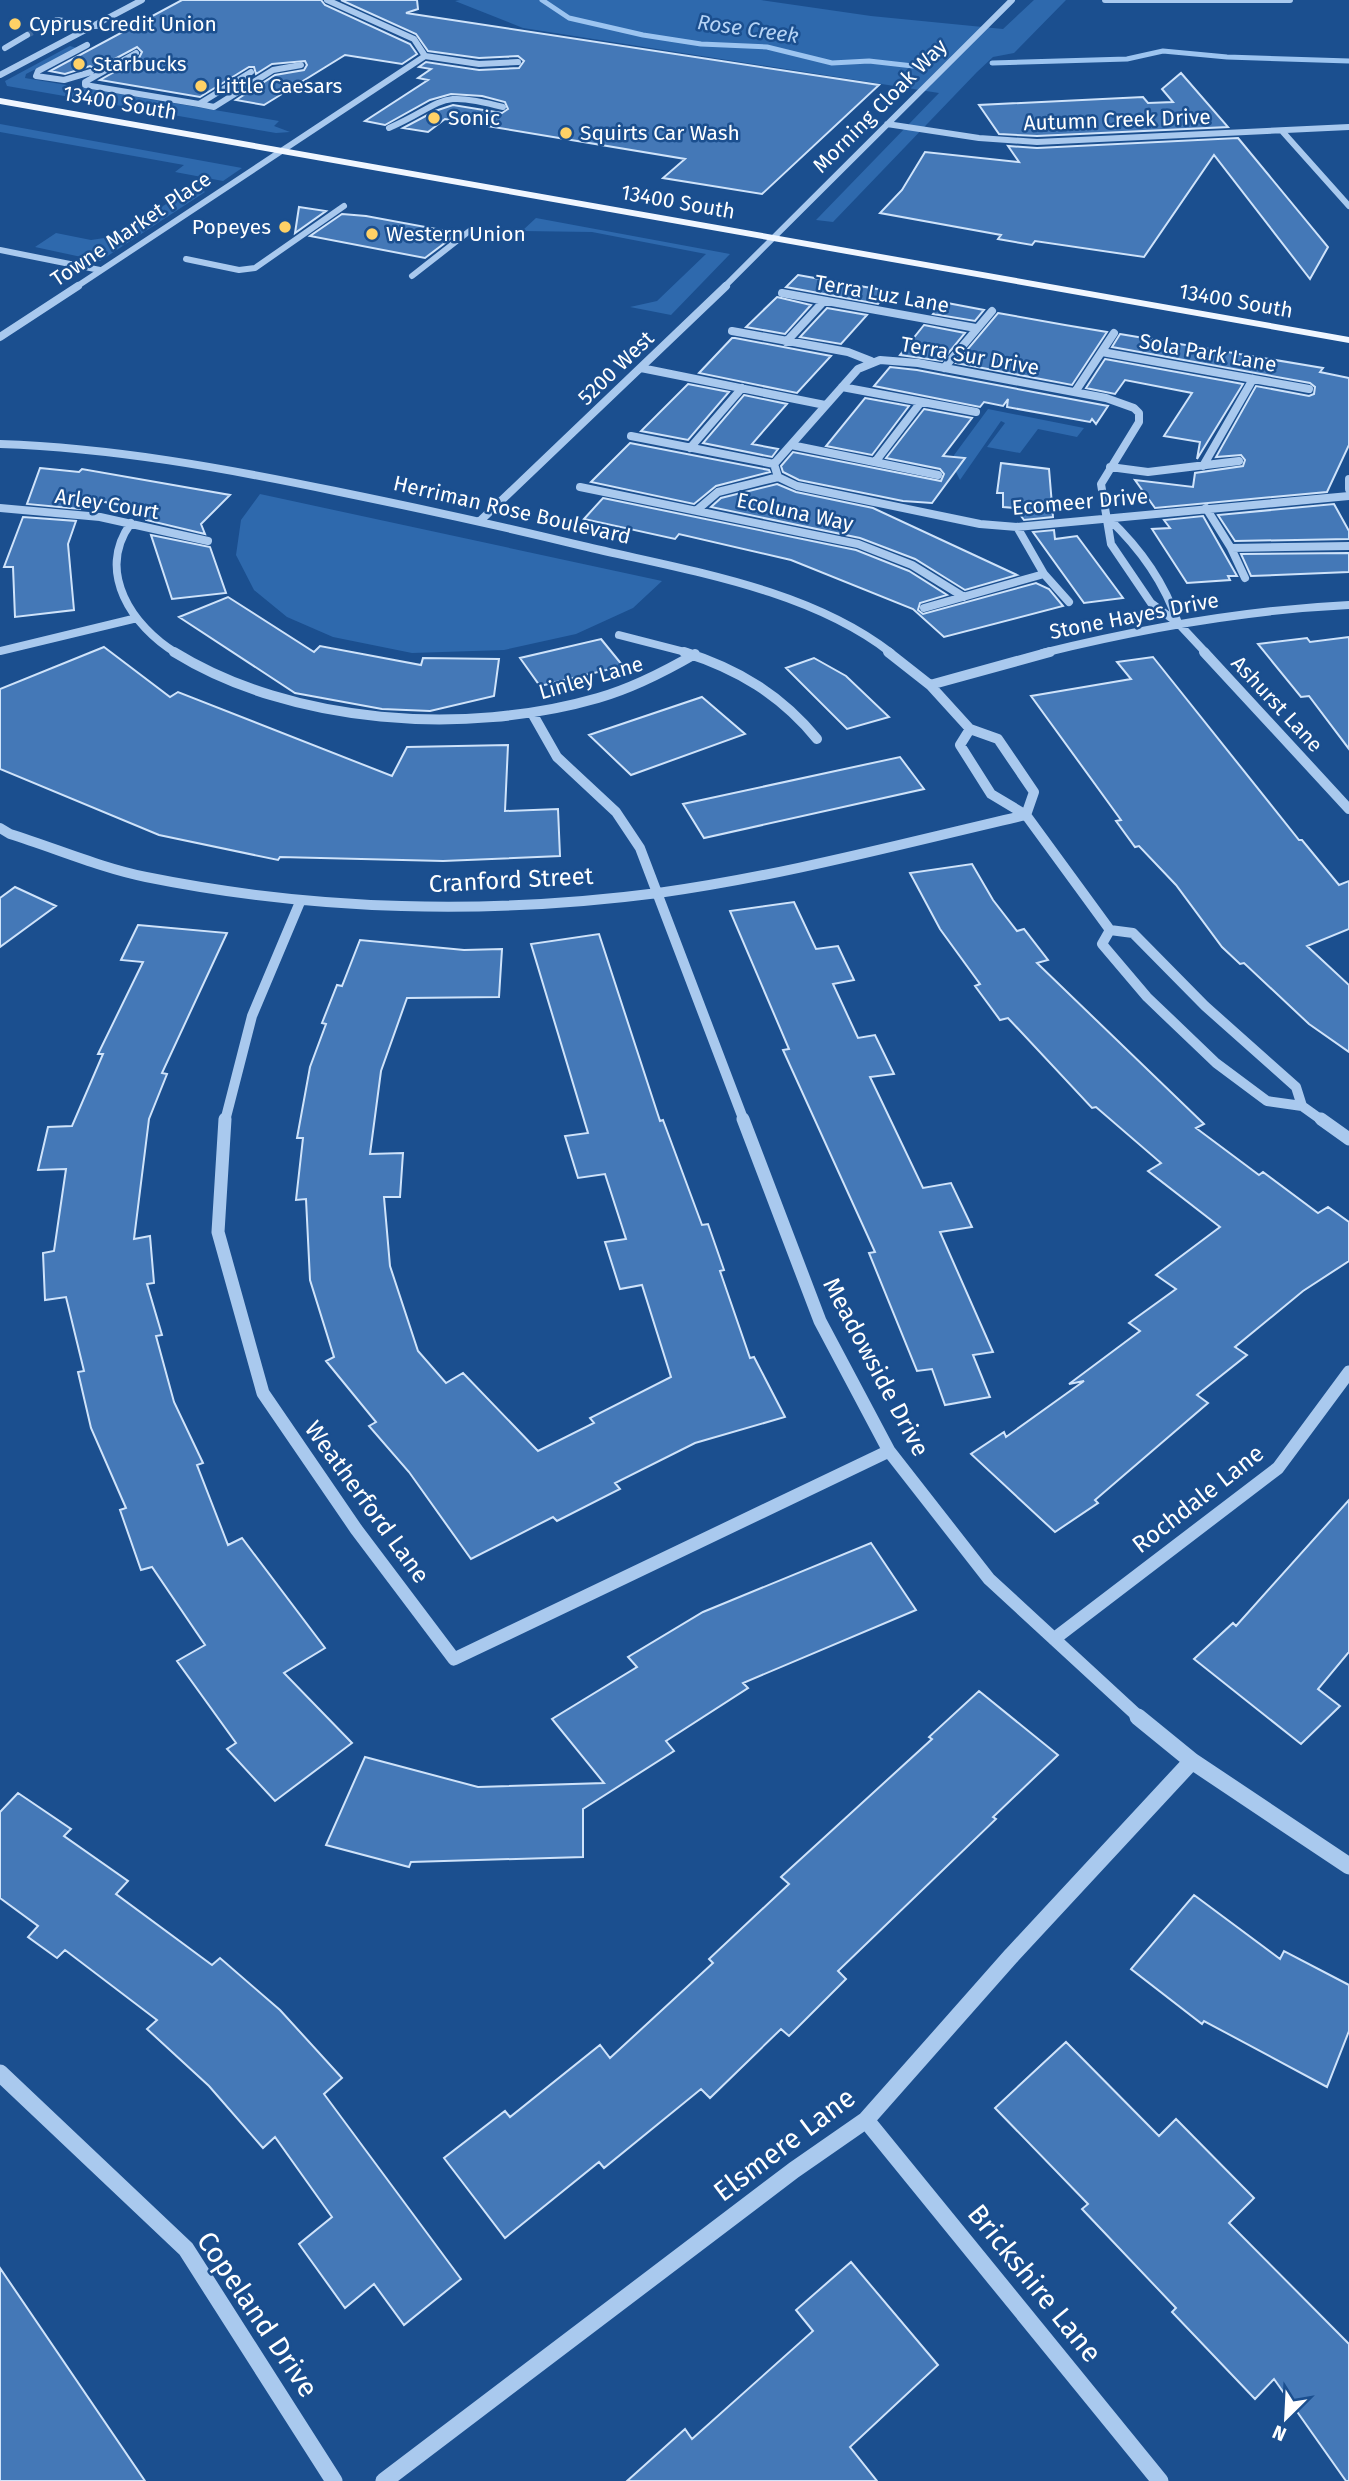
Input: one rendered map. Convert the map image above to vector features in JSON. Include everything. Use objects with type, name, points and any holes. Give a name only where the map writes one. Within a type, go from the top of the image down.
[{"type":"main road","name":"13400 South","points":[[0,101],[1348,337]]},
{"type":"street","points":[[0,83],[3,74],[142,0]]},
{"type":"street","points":[[327,0],[414,39],[425,56]]},
{"type":"street","name":"Morning Cloak Way","points":[[773,238],[1013,0]]},
{"type":"street","points":[[1105,0],[1290,0]]},
{"type":"street","points":[[45,26],[57,20],[96,26]]},
{"type":"street","points":[[5,48],[27,35]]},
{"type":"street","points":[[87,45],[38,71],[36,76],[62,81],[78,80],[128,52]]},
{"type":"street","points":[[136,53],[85,85],[214,107],[273,70],[301,65]]},
{"type":"street","points":[[399,74],[425,56],[480,64],[517,62]]},
{"type":"street","points":[[199,104],[251,72]]},
{"type":"street","name":"Towne Market Place","points":[[0,337],[399,74]]},
{"type":"street","points":[[389,128],[407,121],[440,99],[460,98],[503,107]]},
{"type":"street","name":"Autumn Creek Drive","points":[[887,124],[979,138],[1037,142],[1349,127]]},
{"type":"street","points":[[1282,131],[1349,206]]},
{"type":"street","points":[[186,259],[239,270],[256,268],[344,206]]},
{"type":"street","points":[[412,276],[472,229]]},
{"type":"street","name":"5200 West","points":[[480,521],[773,238]]},
{"type":"street","points":[[0,250],[100,270]]},
{"type":"street","name":"Terra Luz Lane","points":[[782,293],[976,328]]},
{"type":"street","points":[[786,342],[824,301]]},
{"type":"street","points":[[944,368],[992,311]]},
{"type":"street","points":[[732,331],[848,352],[871,361]]},
{"type":"street","points":[[1075,392],[1114,333]]},
{"type":"street","name":"Sola Park Lane","points":[[1102,352],[1309,389]]},
{"type":"street","name":"Terra Sur Drive","points":[[774,464],[858,369],[871,361],[892,359],[1106,398],[1134,408],[1139,413],[1139,422],[1110,467]]},
{"type":"street","points":[[641,368],[825,405]]},
{"type":"street","points":[[1203,466],[1252,379]]},
{"type":"street","points":[[842,387],[976,412]]},
{"type":"street","points":[[690,448],[742,388]]},
{"type":"street","points":[[875,462],[922,402]]},
{"type":"street","points":[[631,436],[774,464],[778,477]]},
{"type":"street","name":"Herriman Rose Boulevard","points":[[0,444],[76,447],[208,465],[480,521],[723,579],[809,607],[880,645],[930,685],[970,729],[998,739],[1034,792],[1026,815]]},
{"type":"street","points":[[791,444],[938,475]]},
{"type":"street","points":[[1178,623],[1152,603],[1111,544],[1101,484],[1110,467],[1148,472],[1239,461]]},
{"type":"street","name":"Ecoluna Way","points":[[697,510],[718,492],[778,477]]},
{"type":"street","name":"Ecomeer Drive","points":[[778,477],[797,486],[980,524],[1017,527],[1349,496]]},
{"type":"street","points":[[1349,479],[1349,489]]},
{"type":"street","points":[[580,487],[697,510]]},
{"type":"street","name":"Arley Court","points":[[0,508],[100,517],[208,541]]},
{"type":"street","points":[[1206,508],[1231,548],[1245,578]]},
{"type":"street","name":"Ecoluna Way","points":[[697,510],[858,544],[912,565],[964,597]]},
{"type":"street","points":[[1108,518],[1131,539],[1171,598],[1178,623]]},
{"type":"street","points":[[0,651],[133,619],[118,581],[117,552],[120,536],[131,523]]},
{"type":"street","points":[[1017,527],[1044,574],[1069,603]]},
{"type":"street","points":[[1231,548],[1349,545]]},
{"type":"street","points":[[924,608],[1044,574]]},
{"type":"street","name":"Stone Hayes Drive","points":[[930,685],[1049,650],[1178,623],[1247,612],[1349,605]]},
{"type":"street","name":"Linley Lane","points":[[133,619],[167,648],[240,684],[284,699],[356,713],[425,719],[532,713],[634,687],[657,677],[695,654]]},
{"type":"street","name":"Ashurst Lane","points":[[1178,623],[1349,809]]},
{"type":"street","points":[[619,635],[695,654],[751,678],[776,696],[817,739]]},
{"type":"street","name":"Meadowside Drive","points":[[532,713],[557,757],[602,799],[640,848],[820,1321],[889,1451],[989,1579],[1129,1710],[1192,1761],[1349,1866]]},
{"type":"street","points":[[970,729],[960,745],[991,794],[1026,815],[1110,930],[1133,933],[1205,1006],[1297,1087],[1302,1106]]},
{"type":"street","name":"Cranford Street","points":[[3,834],[145,877],[300,902],[472,908],[657,893],[762,875],[1026,815]]},
{"type":"street","name":"Weatherford Lane","points":[[300,902],[252,1016],[225,1120],[218,1232],[263,1393],[356,1530],[454,1659],[889,1451]]},
{"type":"street","points":[[1110,930],[1102,944],[1147,998],[1216,1063],[1267,1101],[1302,1106],[1349,1139]]},
{"type":"street","name":"Rochdale Lane","points":[[1054,1639],[1278,1468],[1349,1373]]},
{"type":"street","name":"Elsmere Lane","points":[[384,2481],[794,2170],[866,2120],[1012,1955],[1192,1761]]},
{"type":"street","name":"Copeland Drive","points":[[4,2084],[186,2249],[334,2481]]},
{"type":"street","name":"Brickshire Lane","points":[[866,2120],[1160,2481]]},
{"type":"shaded area","points":[[761,0],[871,16],[1003,29],[1034,0],[1066,0],[1014,53],[993,57],[977,72],[833,222],[816,220],[939,93],[523,28],[455,1]]},
{"type":"shaded area","points":[[70,46],[77,48],[26,74],[25,78],[279,121],[274,126],[290,132],[276,133],[7,86],[5,81]]},
{"type":"shaded area","points":[[0,124],[242,168],[223,181],[175,172],[184,165],[0,132]]},
{"type":"shaded area","points":[[201,189],[205,192],[100,261],[35,247],[56,233],[91,240],[111,237],[188,191]]},
{"type":"shaded area","points":[[536,218],[730,254],[671,315],[630,307],[657,301],[706,254],[592,232],[522,231]]},
{"type":"shaded area","points":[[988,409],[1084,428],[1077,437],[1038,429],[1020,453],[987,447],[1005,423],[1001,421],[960,480],[956,472],[946,466]]},
{"type":"shaded area","points":[[260,494],[662,581],[633,608],[576,634],[504,650],[412,653],[333,637],[287,617],[254,590],[236,555],[241,520]]},
{"type":"building","points":[[182,0],[321,0],[325,5],[410,44],[417,54],[402,64],[345,55],[264,105],[236,100],[275,75],[304,70],[307,65],[305,61],[272,64],[256,74],[254,67],[249,67],[200,97],[100,80],[139,58],[142,52],[137,47],[96,69],[90,66],[65,74],[50,71]]},
{"type":"building","points":[[341,0],[417,0],[418,9],[406,13],[879,85],[762,194],[663,178],[685,159],[445,119],[428,132],[403,128],[453,105],[502,113],[508,109],[505,102],[482,96],[451,94],[430,100],[385,125],[365,121],[428,80],[418,78],[431,69],[419,67],[426,62],[479,70],[519,68],[524,61],[518,56],[479,58],[428,51],[416,34]]},
{"type":"building","points":[[1181,73],[1228,127],[1037,136],[999,134],[979,105],[1143,97],[1148,103],[1173,102],[1162,89]]},
{"type":"building","points":[[1238,138],[1328,247],[1310,279],[1214,155],[1144,257],[1035,241],[1032,245],[998,239],[1001,235],[880,213],[902,190],[925,152],[1019,162],[1008,146],[1037,148]]},
{"type":"building","points":[[299,207],[326,211],[295,233]]},
{"type":"building","points":[[342,214],[458,233],[425,258],[310,236]]},
{"type":"building","points":[[798,275],[889,291],[878,304],[786,287]]},
{"type":"building","points":[[777,297],[811,305],[785,334],[746,327]]},
{"type":"building","points":[[942,302],[984,310],[975,321],[933,314]]},
{"type":"building","points":[[827,308],[867,315],[841,344],[800,337]]},
{"type":"building","points":[[998,313],[1107,332],[1072,385],[956,363]]},
{"type":"building","points":[[924,325],[965,333],[942,361],[900,355]]},
{"type":"building","points":[[1120,334],[1323,368],[1320,372],[1349,378],[1349,445],[1327,492],[1155,508],[1135,480],[1193,487],[1195,473],[1243,466],[1245,460],[1241,455],[1216,457],[1256,386],[1309,396],[1314,394],[1315,387],[1310,383],[1112,347]]},
{"type":"building","points":[[732,338],[831,356],[797,393],[699,373]]},
{"type":"building","points":[[1105,359],[1243,384],[1197,459],[1200,442],[1164,436],[1192,393],[1125,380],[1115,394],[1086,388]]},
{"type":"building","points":[[890,367],[1108,406],[1096,424],[1092,419],[1090,422],[1007,407],[1008,399],[1003,406],[984,402],[980,407],[874,386]]},
{"type":"building","points":[[688,384],[729,392],[688,440],[641,431]]},
{"type":"building","points":[[744,395],[787,404],[752,444],[778,449],[772,457],[703,443]]},
{"type":"building","points":[[865,398],[909,406],[872,455],[826,446]]},
{"type":"building","points":[[924,409],[972,418],[943,456],[965,458],[932,503],[903,501],[799,480],[783,472],[781,466],[793,452],[941,481],[944,474],[940,469],[886,458]]},
{"type":"building","points":[[630,443],[770,472],[716,486],[694,504],[591,482]]},
{"type":"building","points":[[1001,463],[1049,469],[1053,517],[1024,520],[1015,508],[1003,507],[1003,493],[997,493]]},
{"type":"building","points":[[40,468],[79,472],[82,469],[230,495],[201,524],[205,534],[146,520],[142,509],[83,498],[80,509],[27,504]]},
{"type":"building","points":[[777,484],[796,492],[873,508],[1017,575],[965,590],[915,559],[860,538],[711,507],[721,498]]},
{"type":"building","points":[[603,498],[856,550],[909,571],[947,595],[920,603],[918,610],[923,614],[1036,583],[1049,589],[1063,606],[944,637],[913,609],[791,560],[679,534],[675,539],[584,519]]},
{"type":"building","points":[[1334,504],[1349,531],[1349,539],[1235,541],[1218,515]]},
{"type":"building","points":[[1203,516],[1237,576],[1228,576],[1230,580],[1187,583],[1152,529],[1170,528],[1164,520]]},
{"type":"building","points":[[23,517],[76,521],[68,544],[74,610],[15,617],[13,567],[4,567]]},
{"type":"building","points":[[1054,530],[1055,539],[1077,536],[1123,598],[1084,603],[1033,532]]},
{"type":"building","points":[[151,535],[210,547],[226,593],[172,599]]},
{"type":"building","points":[[1349,553],[1349,572],[1251,576],[1241,554]]},
{"type":"building","points":[[228,597],[314,652],[320,646],[421,665],[423,658],[499,659],[494,696],[430,711],[382,709],[295,693],[179,617]]},
{"type":"building","points":[[1349,637],[1349,749],[1309,696],[1301,697],[1258,644],[1307,638],[1310,642]]},
{"type":"building","points":[[601,639],[623,666],[540,686],[520,658]]},
{"type":"building","points":[[104,647],[170,697],[178,692],[392,776],[407,747],[508,745],[505,811],[558,809],[560,856],[443,861],[280,857],[278,860],[159,835],[0,769],[0,689]]},
{"type":"building","points":[[1153,657],[1299,840],[1302,840],[1339,885],[1349,881],[1349,929],[1307,946],[1349,985],[1349,1052],[1309,1024],[1244,963],[1240,964],[1222,947],[1176,885],[1139,846],[1135,847],[1116,821],[1121,820],[1031,696],[1131,679],[1117,662]]},
{"type":"building","points":[[814,658],[846,676],[889,717],[847,729],[786,668]]},
{"type":"building","points":[[702,697],[745,734],[631,775],[589,735]]},
{"type":"building","points":[[900,757],[924,789],[704,838],[683,804]]},
{"type":"building","points":[[972,864],[993,900],[1017,931],[1024,929],[1048,960],[1037,963],[1204,1124],[1196,1128],[1259,1175],[1263,1172],[1318,1213],[1328,1207],[1349,1222],[1349,1261],[1303,1291],[1235,1347],[1247,1355],[1197,1395],[1208,1403],[1095,1500],[1098,1503],[1055,1532],[971,1454],[1004,1432],[1006,1437],[1084,1381],[1069,1384],[1140,1331],[1129,1323],[1176,1289],[1156,1275],[1220,1227],[1148,1171],[1161,1163],[1096,1107],[1092,1108],[1008,1018],[1000,1020],[975,986],[980,984],[940,929],[910,873]]},
{"type":"building","points":[[15,887],[56,906],[0,947],[0,898]]},
{"type":"building","points":[[794,902],[816,949],[838,946],[854,980],[833,984],[858,1038],[875,1035],[894,1074],[870,1077],[923,1188],[951,1183],[972,1227],[940,1232],[993,1352],[973,1355],[990,1397],[945,1405],[932,1369],[917,1371],[869,1253],[875,1252],[783,1050],[789,1049],[730,911]]},
{"type":"building","points":[[138,925],[227,933],[162,1073],[167,1074],[149,1119],[134,1239],[150,1236],[154,1283],[147,1284],[162,1335],[156,1336],[174,1402],[203,1463],[197,1465],[228,1545],[242,1538],[325,1648],[284,1673],[352,1743],[275,1801],[227,1749],[236,1743],[177,1661],[205,1645],[152,1567],[141,1570],[120,1510],[126,1508],[91,1428],[78,1372],[84,1371],[66,1297],[45,1300],[43,1253],[54,1251],[66,1169],[38,1170],[48,1127],[72,1126],[103,1054],[98,1054],[143,962],[121,960]]},
{"type":"building","points":[[599,934],[660,1121],[663,1120],[702,1225],[708,1224],[724,1270],[720,1271],[750,1358],[754,1357],[785,1417],[695,1443],[615,1483],[620,1489],[557,1521],[553,1517],[471,1559],[409,1472],[369,1426],[376,1422],[326,1361],[334,1357],[310,1280],[306,1199],[296,1200],[303,1138],[297,1138],[310,1067],[326,1024],[322,1023],[337,985],[342,986],[360,940],[464,950],[502,949],[499,997],[407,998],[381,1071],[370,1154],[403,1153],[400,1197],[384,1197],[390,1266],[418,1351],[446,1383],[463,1373],[538,1451],[594,1423],[590,1418],[671,1377],[642,1285],[620,1289],[605,1242],[626,1239],[605,1174],[578,1178],[565,1136],[588,1133],[531,944]]},
{"type":"building","points":[[1349,1500],[1349,1652],[1318,1689],[1340,1706],[1301,1744],[1194,1659],[1233,1623],[1236,1626]]},
{"type":"building","points":[[871,1543],[916,1610],[743,1683],[748,1688],[666,1741],[674,1751],[583,1809],[583,1857],[411,1862],[409,1867],[326,1845],[365,1757],[478,1787],[604,1783],[552,1719],[637,1667],[628,1657],[703,1612]]},
{"type":"building","points":[[979,1691],[1058,1755],[993,1817],[996,1819],[838,1971],[846,1979],[789,2036],[781,2029],[710,2098],[701,2089],[604,2168],[599,2162],[505,2238],[444,2158],[505,2111],[510,2117],[600,2045],[610,2058],[713,1963],[709,1959],[789,1884],[781,1877],[932,1739],[929,1737]]},
{"type":"building","points":[[18,1793],[71,1829],[64,1836],[128,1881],[116,1894],[212,1965],[220,1958],[280,2010],[342,2078],[324,2094],[461,2279],[404,2325],[374,2284],[345,2308],[299,2244],[332,2217],[275,2137],[263,2148],[209,2086],[147,2029],[157,2020],[65,1950],[57,1958],[28,1937],[38,1926],[0,1898],[0,1812]]},
{"type":"building","points":[[1194,1895],[1280,1959],[1284,1951],[1349,1985],[1349,2031],[1327,2087],[1204,2021],[1202,2024],[1131,1969]]},
{"type":"building","points":[[1066,2042],[1159,2136],[1176,2119],[1254,2198],[1229,2223],[1349,2344],[1349,2481],[1346,2481],[1274,2379],[1255,2399],[1172,2312],[1176,2308],[1082,2209],[1088,2204],[995,2108]]},
{"type":"building","points":[[851,2262],[938,2365],[850,2447],[877,2481],[627,2481],[685,2429],[692,2439],[813,2331],[796,2310]]},
{"type":"building","points":[[0,2268],[145,2481],[0,2481]]},
{"type":"waterway","name":"Rose Creek","points":[[542,0],[569,18],[643,35],[701,44],[767,47],[832,63],[869,61],[913,66]]},
{"type":"waterway","name":"Rose Creek","points":[[992,63],[1127,59],[1163,51],[1227,57],[1349,61]]},
{"type":"tunnel","points":[[27,35],[45,26]]},
{"type":"place","name":"Cyprus Credit Union","points":[[15,24]]},
{"type":"place","name":"Starbucks","points":[[79,64]]},
{"type":"place","name":"Little Caesars","points":[[201,86]]},
{"type":"place","name":"Sonic","points":[[434,118]]},
{"type":"place","name":"Squirts Car Wash","points":[[566,133]]},
{"type":"place","name":"Popeyes","points":[[285,227]]},
{"type":"place","name":"Western Union","points":[[372,234]]}]
